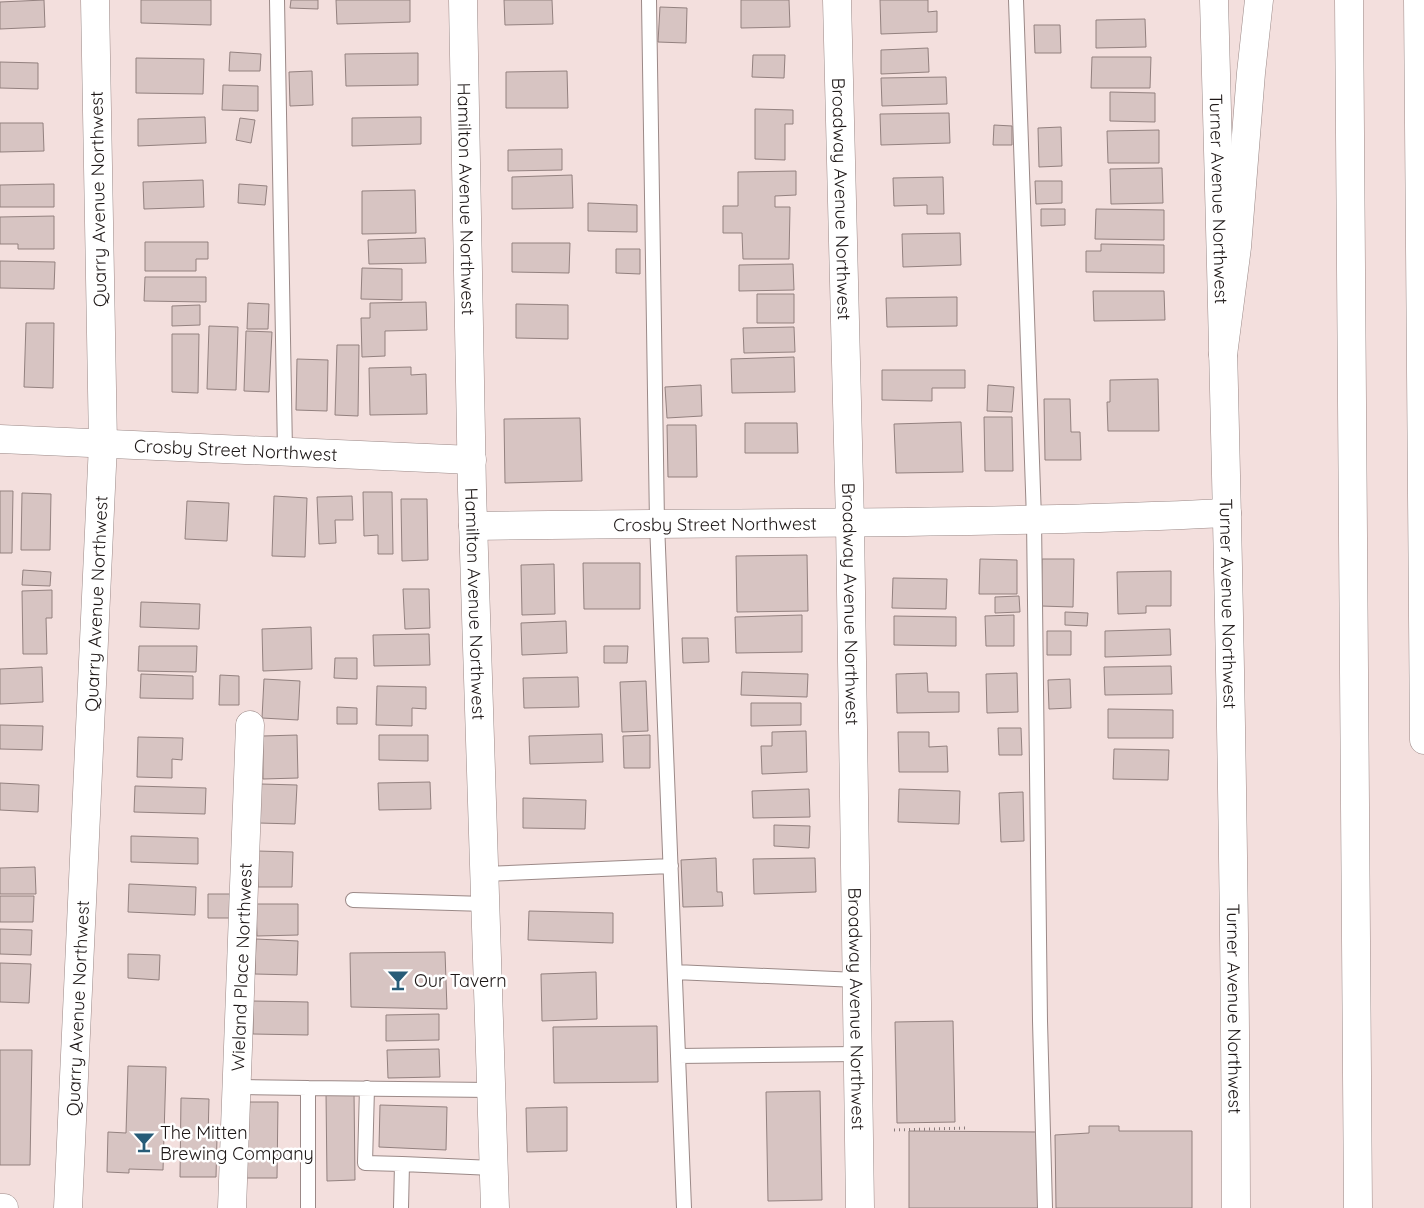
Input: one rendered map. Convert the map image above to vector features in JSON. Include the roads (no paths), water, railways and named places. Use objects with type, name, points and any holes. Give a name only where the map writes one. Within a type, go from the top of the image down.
[{"type":"main road","name":"Quarry Avenue Northwest","points":[[68,1208],[103,444],[95,0]]},
{"type":"main road","name":"Hamilton Avenue Northwest","points":[[463,0],[473,526],[495,1208]]},
{"type":"main road","name":"Broadway Avenue Northwest","points":[[838,0],[850,523],[860,1208]]},
{"type":"main road","name":"Turner Avenue Northwest","points":[[1214,0],[1227,513],[1236,1208]]},
{"type":"main road","points":[[1223,355],[1237,247],[1259,0]]},
{"type":"main road","points":[[1350,0],[1358,1198]]},
{"type":"main road","points":[[1418,0],[1424,740]]},
{"type":"main road","name":"Crosby Street Northwest","points":[[0,439],[472,460]]},
{"type":"main road","name":"Crosby Street Northwest","points":[[473,526],[657,523],[850,523],[1227,513]]},
{"type":"main road","name":"Wieland Place Northwest","points":[[232,1208],[250,725]]},
{"type":"lane","points":[[277,0],[285,452]]},
{"type":"lane","points":[[649,0],[657,523],[684,1208]]},
{"type":"lane","points":[[1016,0],[1034,519],[1040,1021],[1045,1208]]},
{"type":"lane","points":[[484,874],[671,866]]},
{"type":"lane","points":[[353,900],[485,904]]},
{"type":"lane","points":[[675,972],[857,980]]},
{"type":"lane","points":[[678,1056],[858,1054]]},
{"type":"lane","points":[[236,1087],[491,1090]]},
{"type":"lane","points":[[308,1088],[308,1208]]},
{"type":"lane","points":[[368,1088],[365,1163],[493,1168]]},
{"type":"lane","points":[[401,1208],[402,1164]]},
{"type":"place","name":"Our Tavern","points":[[398,980]]},
{"type":"place","name":"The Mitten Brewing Company","points":[[144,1142]]}]
